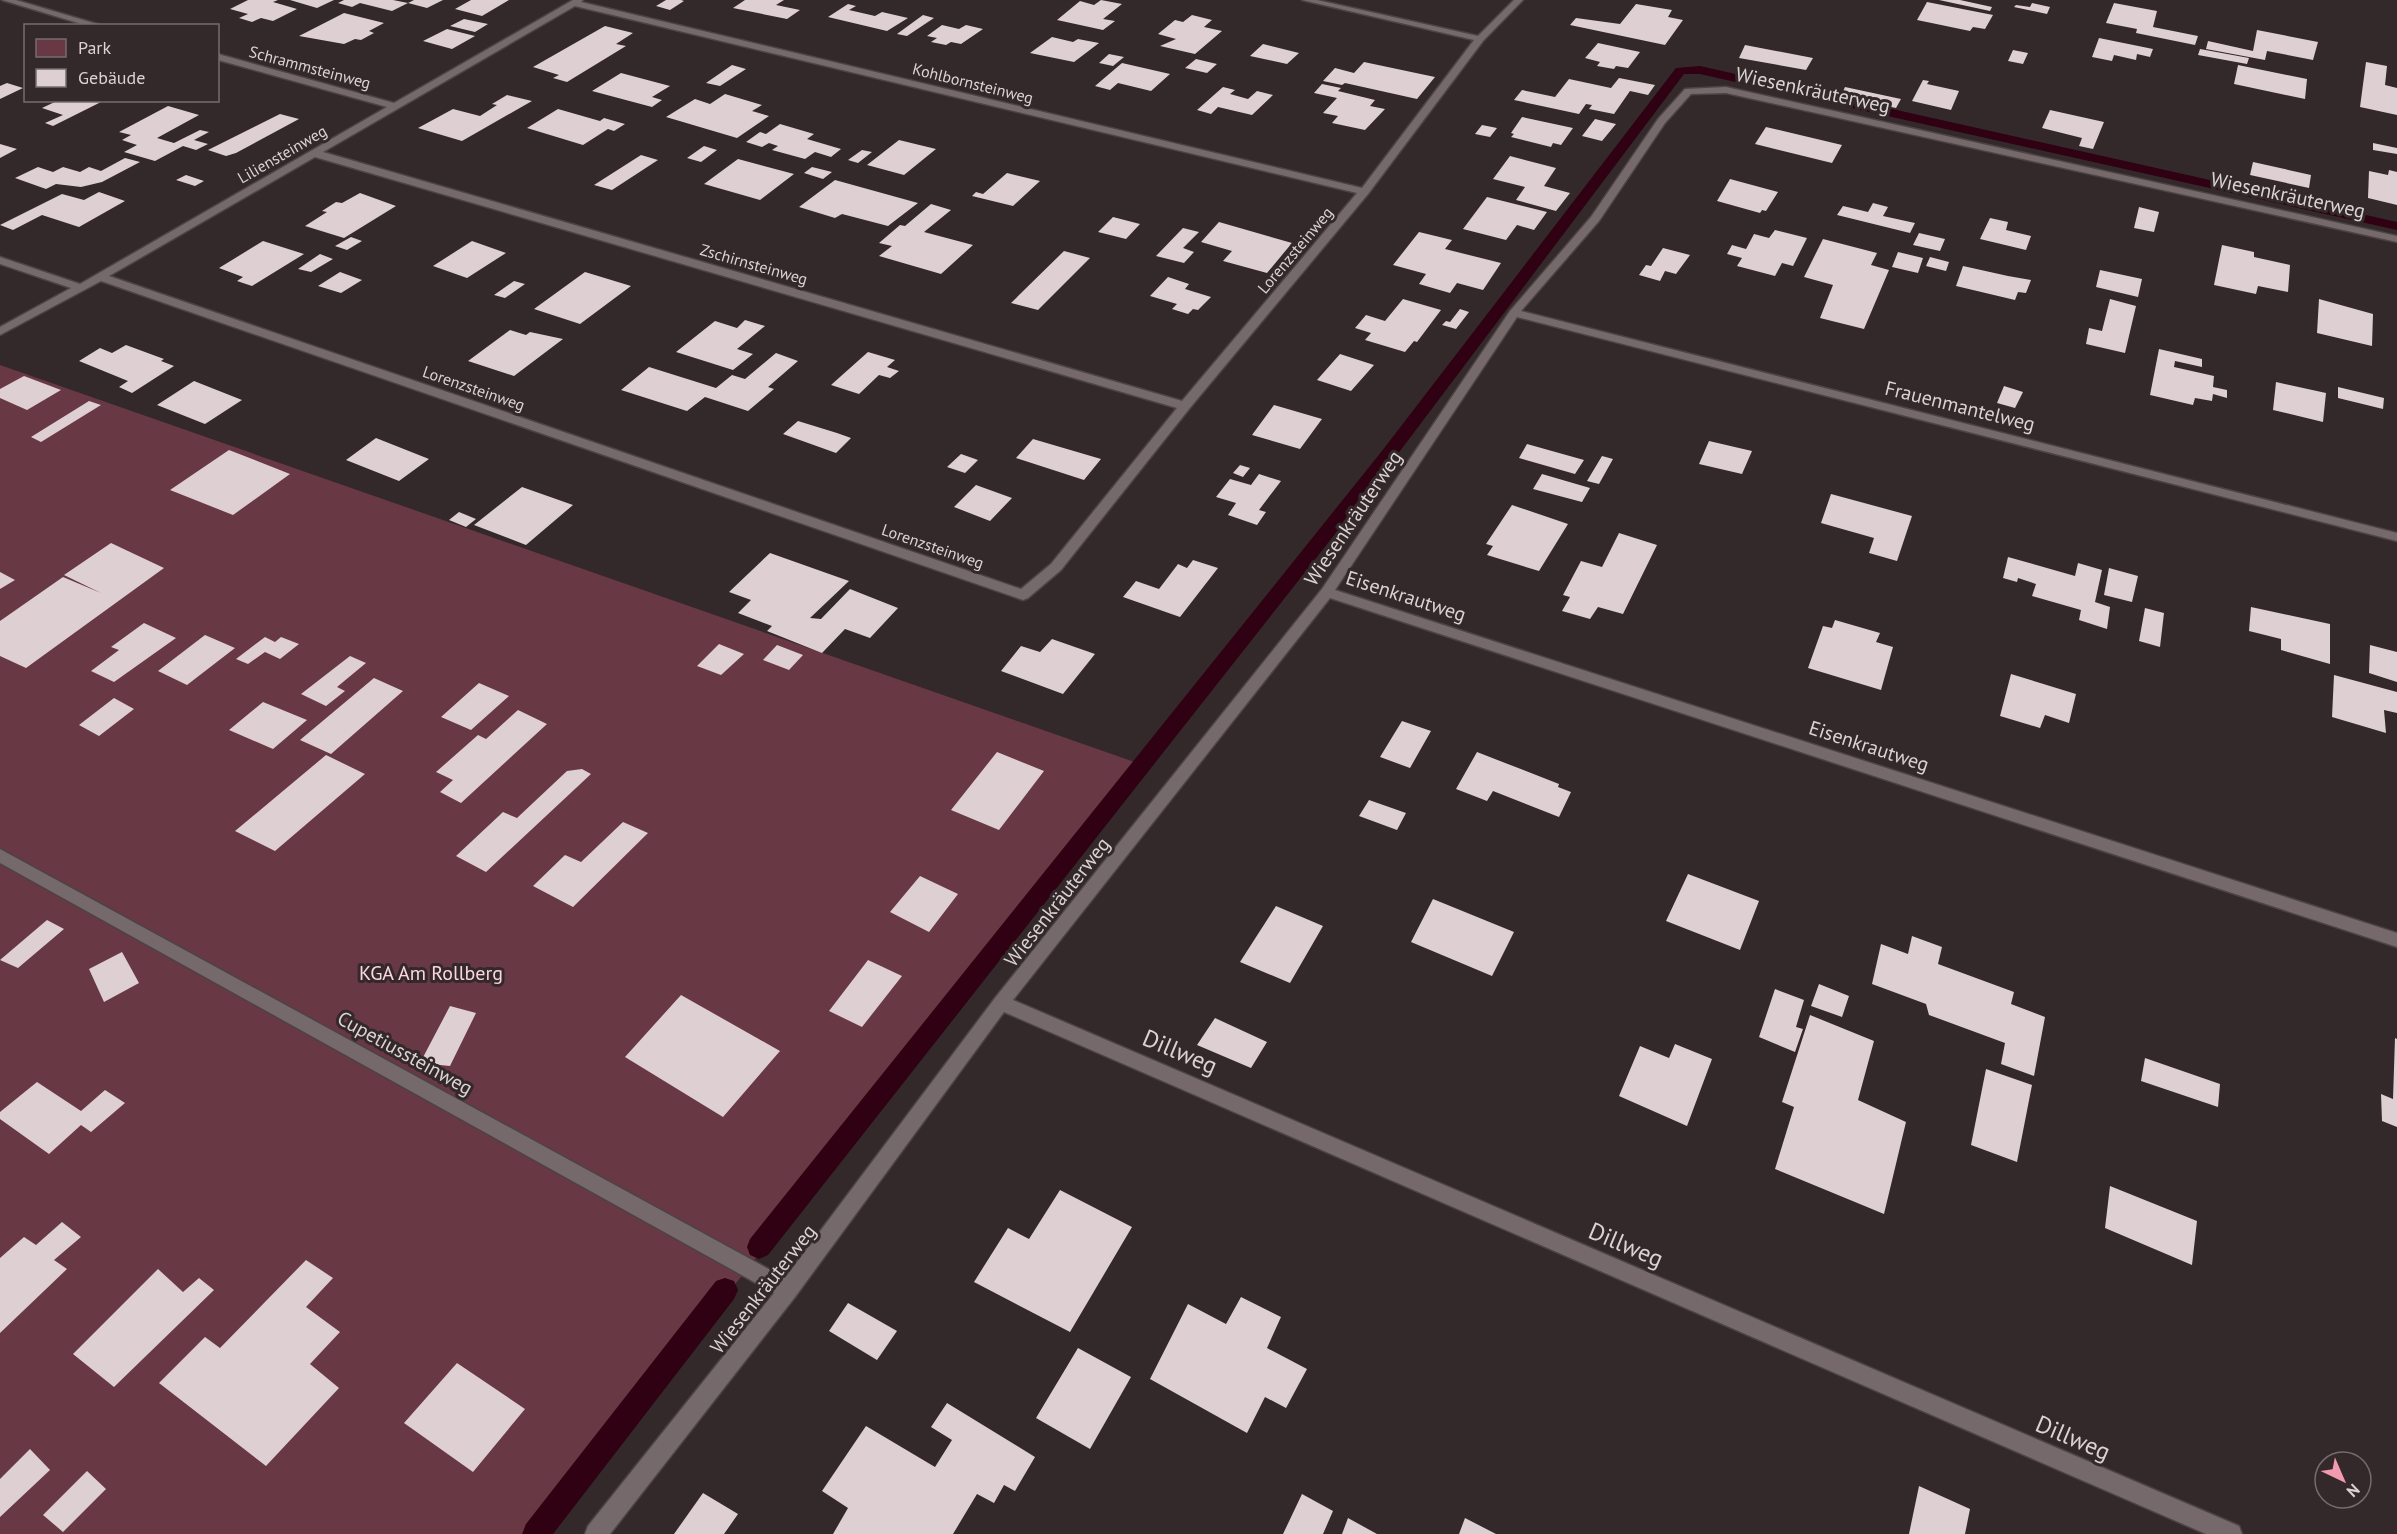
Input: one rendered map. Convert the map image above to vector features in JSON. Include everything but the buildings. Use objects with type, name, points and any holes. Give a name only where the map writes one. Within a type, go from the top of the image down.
[{"type":"lane","points":[[6,0],[93,24]]},
{"type":"lane","points":[[1306,0],[1480,39]]},
{"type":"lane","name":"Lorenzsteinweg","points":[[100,277],[1023,595],[1056,567],[1185,406],[1364,192],[1480,39],[1519,0]]},
{"type":"lane","name":"Liliensteinweg","points":[[0,332],[81,288],[577,1]]},
{"type":"lane","name":"Kohlbornsteinweg","points":[[577,1],[1364,192]]},
{"type":"lane","name":"Schrammsteinweg","points":[[219,57],[395,106]]},
{"type":"lane","name":"Wiesenkräuterweg","points":[[596,1534],[788,1290],[1001,1003],[1327,592],[1514,313],[1595,219],[1661,121],[1688,91],[1726,90],[2397,239]]},
{"type":"lane","name":"Zschirnsteinweg","points":[[314,153],[1185,406]]},
{"type":"lane","points":[[0,260],[81,288]]},
{"type":"lane","name":"Frauenmantelweg","points":[[1514,313],[2397,537]]},
{"type":"lane","name":"Eisenkrautweg","points":[[1327,592],[2397,939]]},
{"type":"lane","name":"Cupetiussteinweg","points":[[0,855],[788,1290]]},
{"type":"lane","name":"Dillweg","points":[[1001,1003],[2231,1534]]},
{"type":"green space","name":"KGA Am Rollberg","points":[[0,365],[1143,765],[539,1534],[0,1534]]},
{"type":"waterway","points":[[759,1247],[1388,455],[1680,71],[1700,70],[2397,226]]},
{"type":"waterway","points":[[536,1534],[725,1290]]}]
